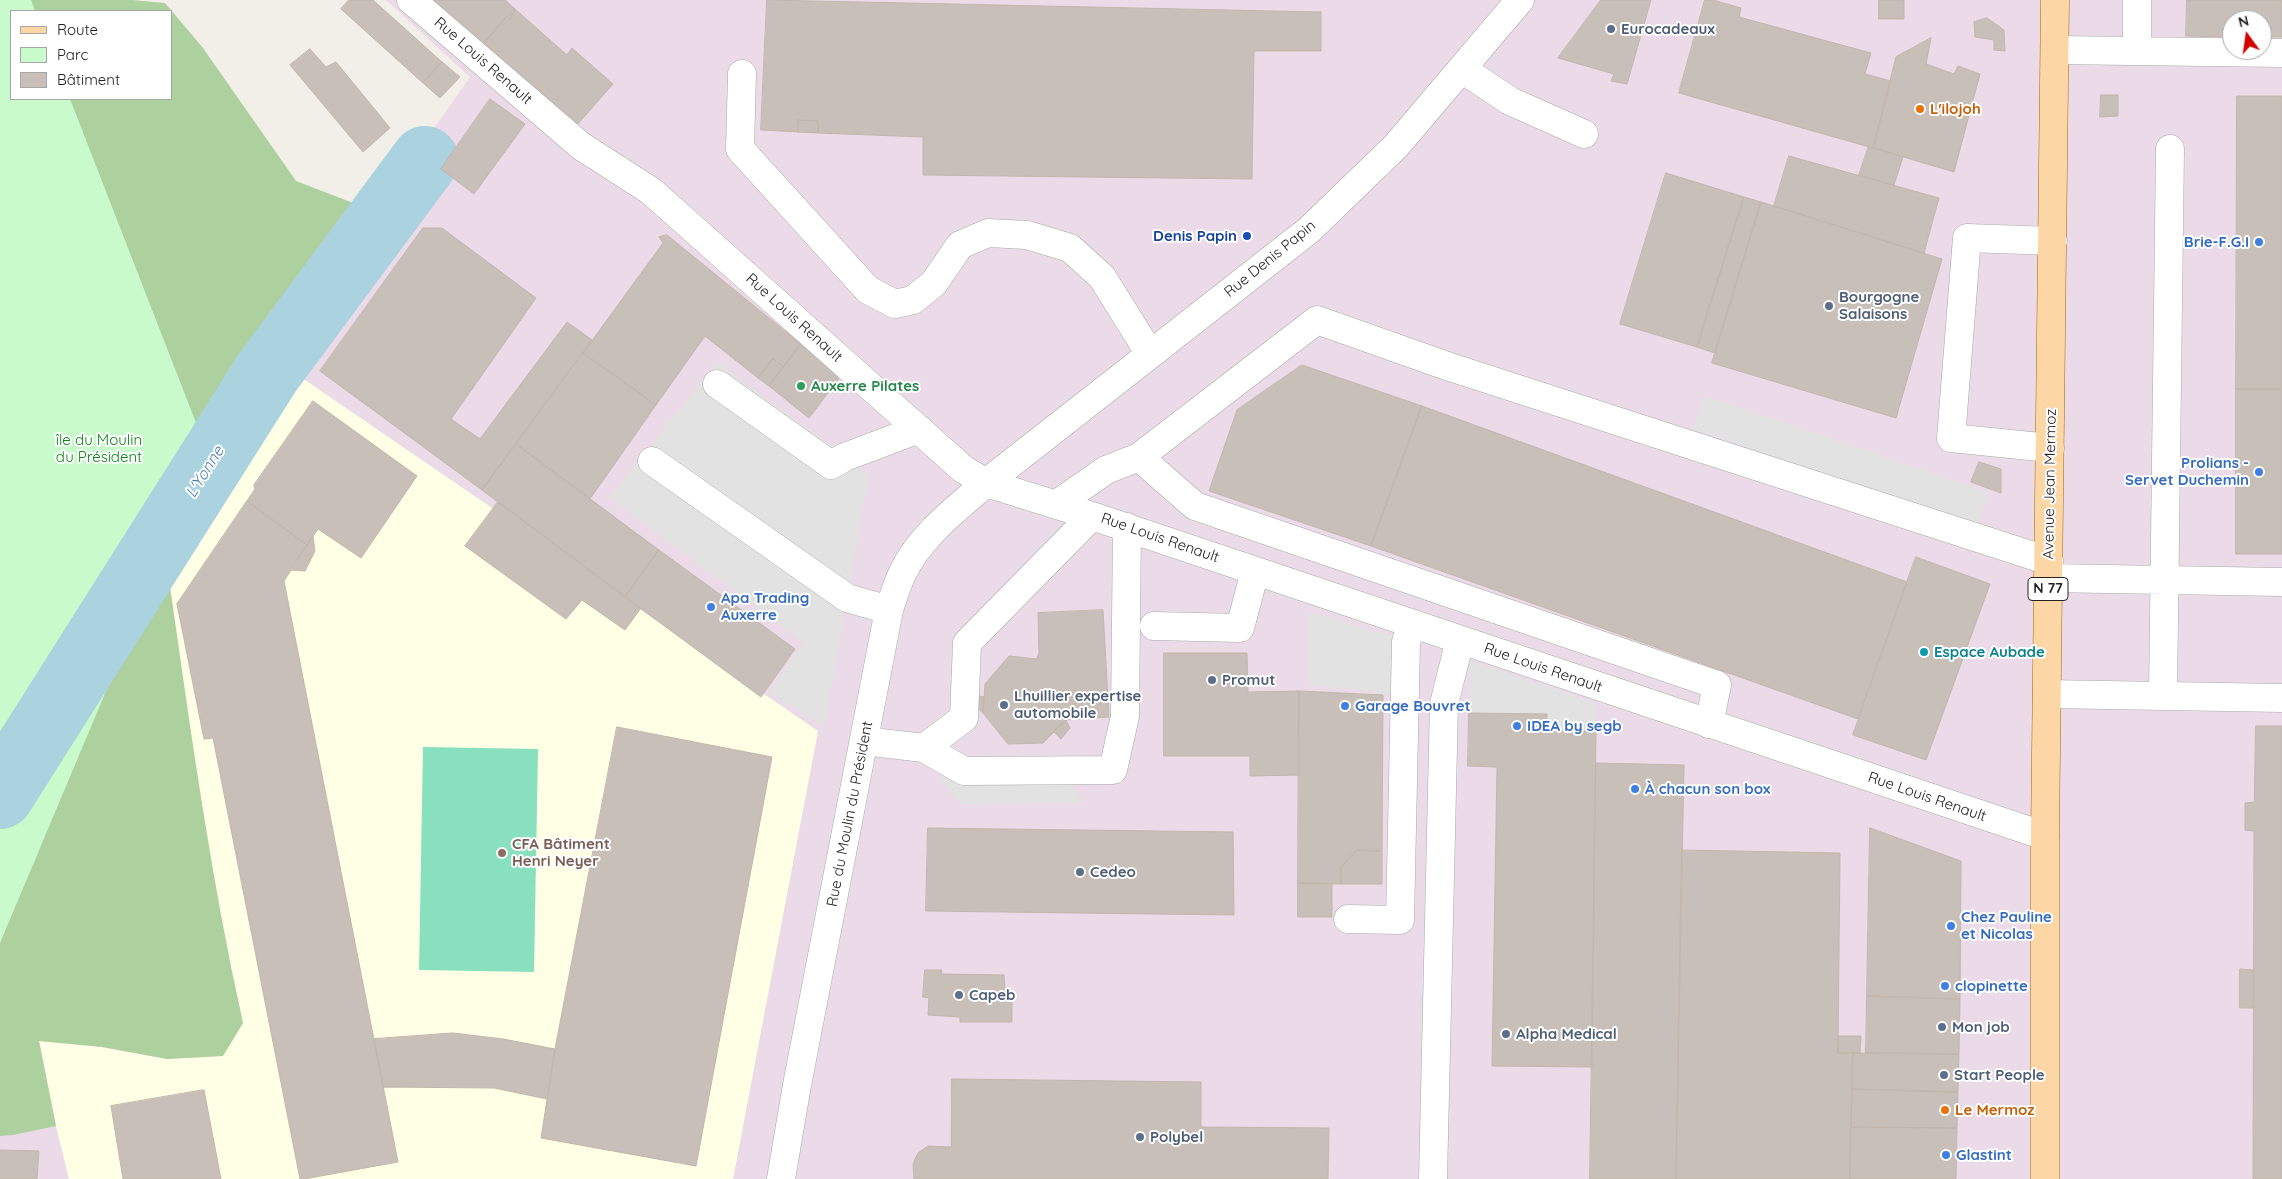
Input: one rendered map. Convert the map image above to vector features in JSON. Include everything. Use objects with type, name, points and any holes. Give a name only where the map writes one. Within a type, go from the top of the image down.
[{"type":"main road","name":"Avenue Jean Mermoz","points":[[2045,1179],[2045,836],[2056,50],[2055,0]]},
{"type":"street","name":"Rue Louis Renault","points":[[411,0],[581,146],[651,191],[963,469],[986,483],[1057,504],[2045,836]]},
{"type":"street","name":"Rue Denis Papin","points":[[986,483],[1309,230],[1396,146],[1520,0]]},
{"type":"street","points":[[2137,0],[2137,51]]},
{"type":"street","points":[[2056,50],[2282,53]]},
{"type":"street","points":[[1462,68],[1510,101],[1584,134]]},
{"type":"street","points":[[742,74],[740,149],[868,290],[895,304],[913,300],[934,283],[960,245],[988,233],[1027,235],[1070,248],[1102,277],[1150,354]]},
{"type":"street","points":[[2164,696],[2170,149]]},
{"type":"street","points":[[2050,448],[1951,438],[1967,238],[2053,241]]},
{"type":"street","points":[[1057,504],[1106,470],[1139,457],[1318,320],[1447,366],[2049,570],[2166,580],[2282,582]]},
{"type":"street","points":[[717,384],[831,466],[845,457],[918,429]]},
{"type":"street","points":[[1139,457],[1195,506],[1717,685],[1709,724]]},
{"type":"street","points":[[652,461],[847,598],[889,610]]},
{"type":"street","name":"Rue du Moulin du Président","points":[[781,1179],[797,1085],[889,610],[903,573],[922,543],[946,517],[986,483]]},
{"type":"street","points":[[924,748],[964,718],[967,642],[1092,516]]},
{"type":"street","points":[[864,741],[924,748],[964,771],[1113,770],[1125,716],[1126,527]]},
{"type":"street","points":[[1154,626],[1240,628],[1255,571]]},
{"type":"street","points":[[1348,919],[1400,920],[1406,642],[1412,624]]},
{"type":"street","points":[[1433,1179],[1444,704],[1460,640]]},
{"type":"street","points":[[2047,694],[2282,698]]},
{"type":"shaded area","points":[[386,0],[2282,0],[2282,1179],[0,1179],[0,933],[207,451],[470,77]]},
{"type":"shaded area","points":[[717,362],[869,474],[824,726],[769,693],[803,642],[609,497]]},
{"type":"shaded area","name":"CFA Bâtiment Henri Neyer","points":[[302,378],[818,731],[733,1179],[69,1179],[39,1041],[102,1047],[167,1059],[223,1056],[243,1023],[223,935],[196,771],[170,587]]},
{"type":"shaded area","points":[[1704,396],[1988,492],[1978,525],[1693,429]]},
{"type":"shaded area","points":[[1310,612],[1398,638],[1396,694],[1310,685]]},
{"type":"shaded area","points":[[1469,660],[1595,703],[1596,731],[1547,731],[1547,714],[1469,713]]},
{"type":"shaded area","points":[[1066,778],[1084,803],[961,804],[939,779]]},
{"type":"green space","points":[[0,0],[132,0],[165,3],[171,10],[10,10],[10,100],[172,100],[172,11],[203,48],[296,181],[361,206],[433,198],[302,378],[170,587],[211,860],[243,1023],[223,1056],[167,1059],[102,1047],[39,1041],[56,1126],[0,1136]]},
{"type":"green space","name":"île du Moulin du Président","points":[[0,0],[31,0],[35,10],[10,10],[10,100],[70,100],[207,451],[0,943]]},
{"type":"green space","points":[[423,747],[538,749],[534,972],[419,970]]},
{"type":"building","points":[[349,0],[373,0],[442,62],[423,83],[341,9]]},
{"type":"building","points":[[432,0],[505,0],[515,9],[510,19],[507,16],[483,44]]},
{"type":"building","points":[[767,0],[1321,12],[1321,51],[1254,51],[1252,179],[923,175],[923,137],[818,133],[818,121],[798,120],[798,132],[761,130]]},
{"type":"building","name":"Eurocadeaux","points":[[1601,0],[1651,0],[1627,84],[1611,81],[1614,74],[1558,58]]},
{"type":"building","points":[[1705,0],[1713,0],[1741,8],[1739,17],[1871,53],[1865,74],[1891,81],[1873,148],[1679,93]]},
{"type":"building","points":[[1879,0],[1904,0],[1904,19],[1879,19]]},
{"type":"building","points":[[2187,0],[2282,0],[2282,37],[2272,37],[2272,10],[2222,10],[2222,37],[2186,36]]},
{"type":"building","points":[[515,9],[567,55],[572,48],[613,84],[576,126],[483,44],[507,16],[510,19]]},
{"type":"building","points":[[1987,18],[2004,30],[2005,51],[1994,50],[1994,40],[1975,37],[1974,22]]},
{"type":"building","points":[[1931,38],[1926,64],[1954,74],[1958,66],[1980,74],[1954,172],[1873,148],[1896,57]]},
{"type":"building","points":[[310,49],[326,67],[336,62],[390,128],[363,152],[290,65]]},
{"type":"building","points":[[442,62],[460,77],[440,98],[423,83]]},
{"type":"building","points":[[2101,95],[2118,95],[2118,116],[2100,117]]},
{"type":"building","name":"Brie-F.G.I","points":[[2237,96],[2282,96],[2282,389],[2236,389]]},
{"type":"building","points":[[490,99],[525,124],[474,194],[441,169]]},
{"type":"building","points":[[798,120],[818,121],[818,133],[798,132]]},
{"type":"building","points":[[1869,146],[1903,157],[1894,185],[1859,175]]},
{"type":"building","points":[[1789,156],[1939,198],[1924,253],[1774,206]]},
{"type":"building","points":[[1666,173],[1744,197],[1697,347],[1620,324]]},
{"type":"building","points":[[1744,197],[1761,202],[1715,353],[1697,347]]},
{"type":"building","name":"Bourgogne Salaisons","points":[[1761,202],[1942,259],[1896,418],[1712,363]]},
{"type":"building","points":[[423,228],[442,228],[536,298],[451,419],[480,439],[567,322],[592,340],[482,490],[320,371]]},
{"type":"building","points":[[667,235],[801,344],[784,367],[773,359],[758,378],[705,336],[656,405],[583,353],[663,243],[659,237]]},
{"type":"building","points":[[801,344],[840,377],[809,418],[769,386]]},
{"type":"building","points":[[583,353],[656,405],[590,499],[516,444]]},
{"type":"building","points":[[773,359],[784,367],[769,386],[758,378]]},
{"type":"building","points":[[1302,365],[1422,406],[1371,546],[1209,491],[1237,410]]},
{"type":"building","name":"Prolians - Servet Duchemin","points":[[2236,389],[2282,389],[2282,554],[2236,554]]},
{"type":"building","points":[[313,401],[417,476],[361,558],[318,529],[307,545],[247,501],[255,489],[254,485]]},
{"type":"building","points":[[1422,406],[1907,582],[1858,719],[1371,546]]},
{"type":"building","points":[[516,444],[659,550],[625,597],[482,490]]},
{"type":"building","points":[[1979,462],[2001,469],[2001,493],[1971,482]]},
{"type":"building","points":[[247,501],[307,545],[284,581],[398,1162],[304,1179],[300,1179],[213,738],[204,739],[177,604]]},
{"type":"building","points":[[498,502],[641,608],[625,630],[582,600],[566,619],[465,546]]},
{"type":"building","points":[[313,536],[315,551],[305,571],[290,570]]},
{"type":"building","points":[[659,550],[795,649],[761,697],[625,597]]},
{"type":"building","name":"Espace Aubade","points":[[1916,557],[1990,584],[1926,760],[1853,735]]},
{"type":"building","points":[[1103,610],[1109,717],[1066,720],[1043,743],[1008,744],[983,713],[985,684],[1009,656],[1036,659],[1039,654],[1038,613]]},
{"type":"building","points":[[1164,653],[1247,653],[1248,692],[1299,691],[1299,775],[1250,776],[1250,756],[1164,756]]},
{"type":"building","points":[[1299,691],[1383,695],[1382,851],[1357,850],[1341,867],[1341,884],[1298,883]]},
{"type":"building","points":[[976,695],[984,697],[983,713],[975,706]]},
{"type":"building","points":[[1469,713],[1547,714],[1547,731],[1596,731],[1592,1067],[1492,1066],[1497,767],[1468,766]]},
{"type":"building","points":[[1066,720],[1070,728],[1061,739],[1054,732]]},
{"type":"building","points":[[2256,726],[2282,726],[2282,1179],[2253,1179],[2254,831],[2245,830],[2245,803],[2254,802]]},
{"type":"building","points":[[617,727],[772,757],[696,1166],[541,1138],[555,1049]]},
{"type":"building","points":[[1596,763],[1684,765],[1676,1179],[1590,1179]]},
{"type":"building","name":"Cedeo","points":[[928,828],[1233,832],[1234,915],[926,911]]},
{"type":"building","points":[[1870,828],[1961,861],[1960,999],[1867,996]]},
{"type":"building","points":[[1357,850],[1382,851],[1382,884],[1341,884],[1341,867]]},
{"type":"building","points":[[1682,850],[1840,853],[1838,1053],[1853,1053],[1850,1179],[1676,1179]]},
{"type":"building","points":[[1298,883],[1332,884],[1332,917],[1298,917]]},
{"type":"building","points":[[2240,969],[2253,970],[2253,1008],[2240,1008]]},
{"type":"building","points":[[925,970],[942,970],[941,974],[1004,975],[1005,992],[1012,993],[1012,1022],[960,1022],[960,1017],[928,1015],[929,998],[923,997]]},
{"type":"building","points":[[1867,996],[1960,999],[1959,1054],[1866,1053]]},
{"type":"building","points":[[453,1033],[503,1039],[555,1049],[547,1099],[494,1088],[383,1087],[374,1039]]},
{"type":"building","points":[[1838,1036],[1861,1036],[1860,1053],[1838,1053]]},
{"type":"building","points":[[1853,1053],[1959,1054],[1958,1092],[1852,1089]]},
{"type":"building","name":"Polybel","points":[[952,1079],[1201,1082],[1201,1127],[1329,1128],[1328,1179],[914,1179],[913,1164],[918,1153],[928,1146],[951,1147]]},
{"type":"building","points":[[1852,1089],[1958,1092],[1957,1128],[1851,1127]]},
{"type":"building","points":[[204,1090],[221,1179],[123,1179],[111,1106]]},
{"type":"building","points":[[1851,1127],[1957,1128],[1956,1179],[1850,1179]]},
{"type":"building","points":[[0,1150],[39,1151],[37,1179],[0,1179]]},
{"type":"waterway","name":"L'Yonne","points":[[0,795],[267,373],[425,160]]},
{"type":"place","name":"Eurocadeaux","points":[[1611,29]]},
{"type":"place","name":"L'ilojoh","points":[[1920,109]]},
{"type":"place","name":"Denis Papin","points":[[1247,236]]},
{"type":"place","name":"Brie-F.G.I","points":[[2259,242]]},
{"type":"place","name":"Bourgogne Salaisons","points":[[1829,306]]},
{"type":"place","name":"Auxerre Pilates","points":[[801,386]]},
{"type":"place","name":"Prolians - Servet Duchemin","points":[[2259,472]]},
{"type":"place","name":"Apa Trading Auxerre","points":[[711,607]]},
{"type":"place","name":"Espace Aubade","points":[[1924,652]]},
{"type":"place","name":"Promut","points":[[1212,680]]},
{"type":"place","name":"Lhuillier expertise automobile","points":[[1004,705]]},
{"type":"place","name":"Garage Bouvret","points":[[1345,706]]},
{"type":"place","name":"IDEA by segb","points":[[1517,726]]},
{"type":"place","name":"À chacun son box","points":[[1635,789]]},
{"type":"place","name":"CFA Bâtiment Henri Neyer","points":[[502,853]]},
{"type":"place","name":"Cedeo","points":[[1080,872]]},
{"type":"place","name":"Chez Pauline et Nicolas","points":[[1951,926]]},
{"type":"place","name":"clopinette","points":[[1945,986]]},
{"type":"place","name":"Capeb","points":[[959,995]]},
{"type":"place","name":"Mon job","points":[[1942,1027]]},
{"type":"place","name":"Alpha Medical","points":[[1506,1034]]},
{"type":"place","name":"Start People","points":[[1944,1075]]},
{"type":"place","name":"Le Mermoz","points":[[1945,1110]]},
{"type":"place","name":"Polybel","points":[[1140,1137]]},
{"type":"place","name":"Glastint","points":[[1946,1155]]}]
